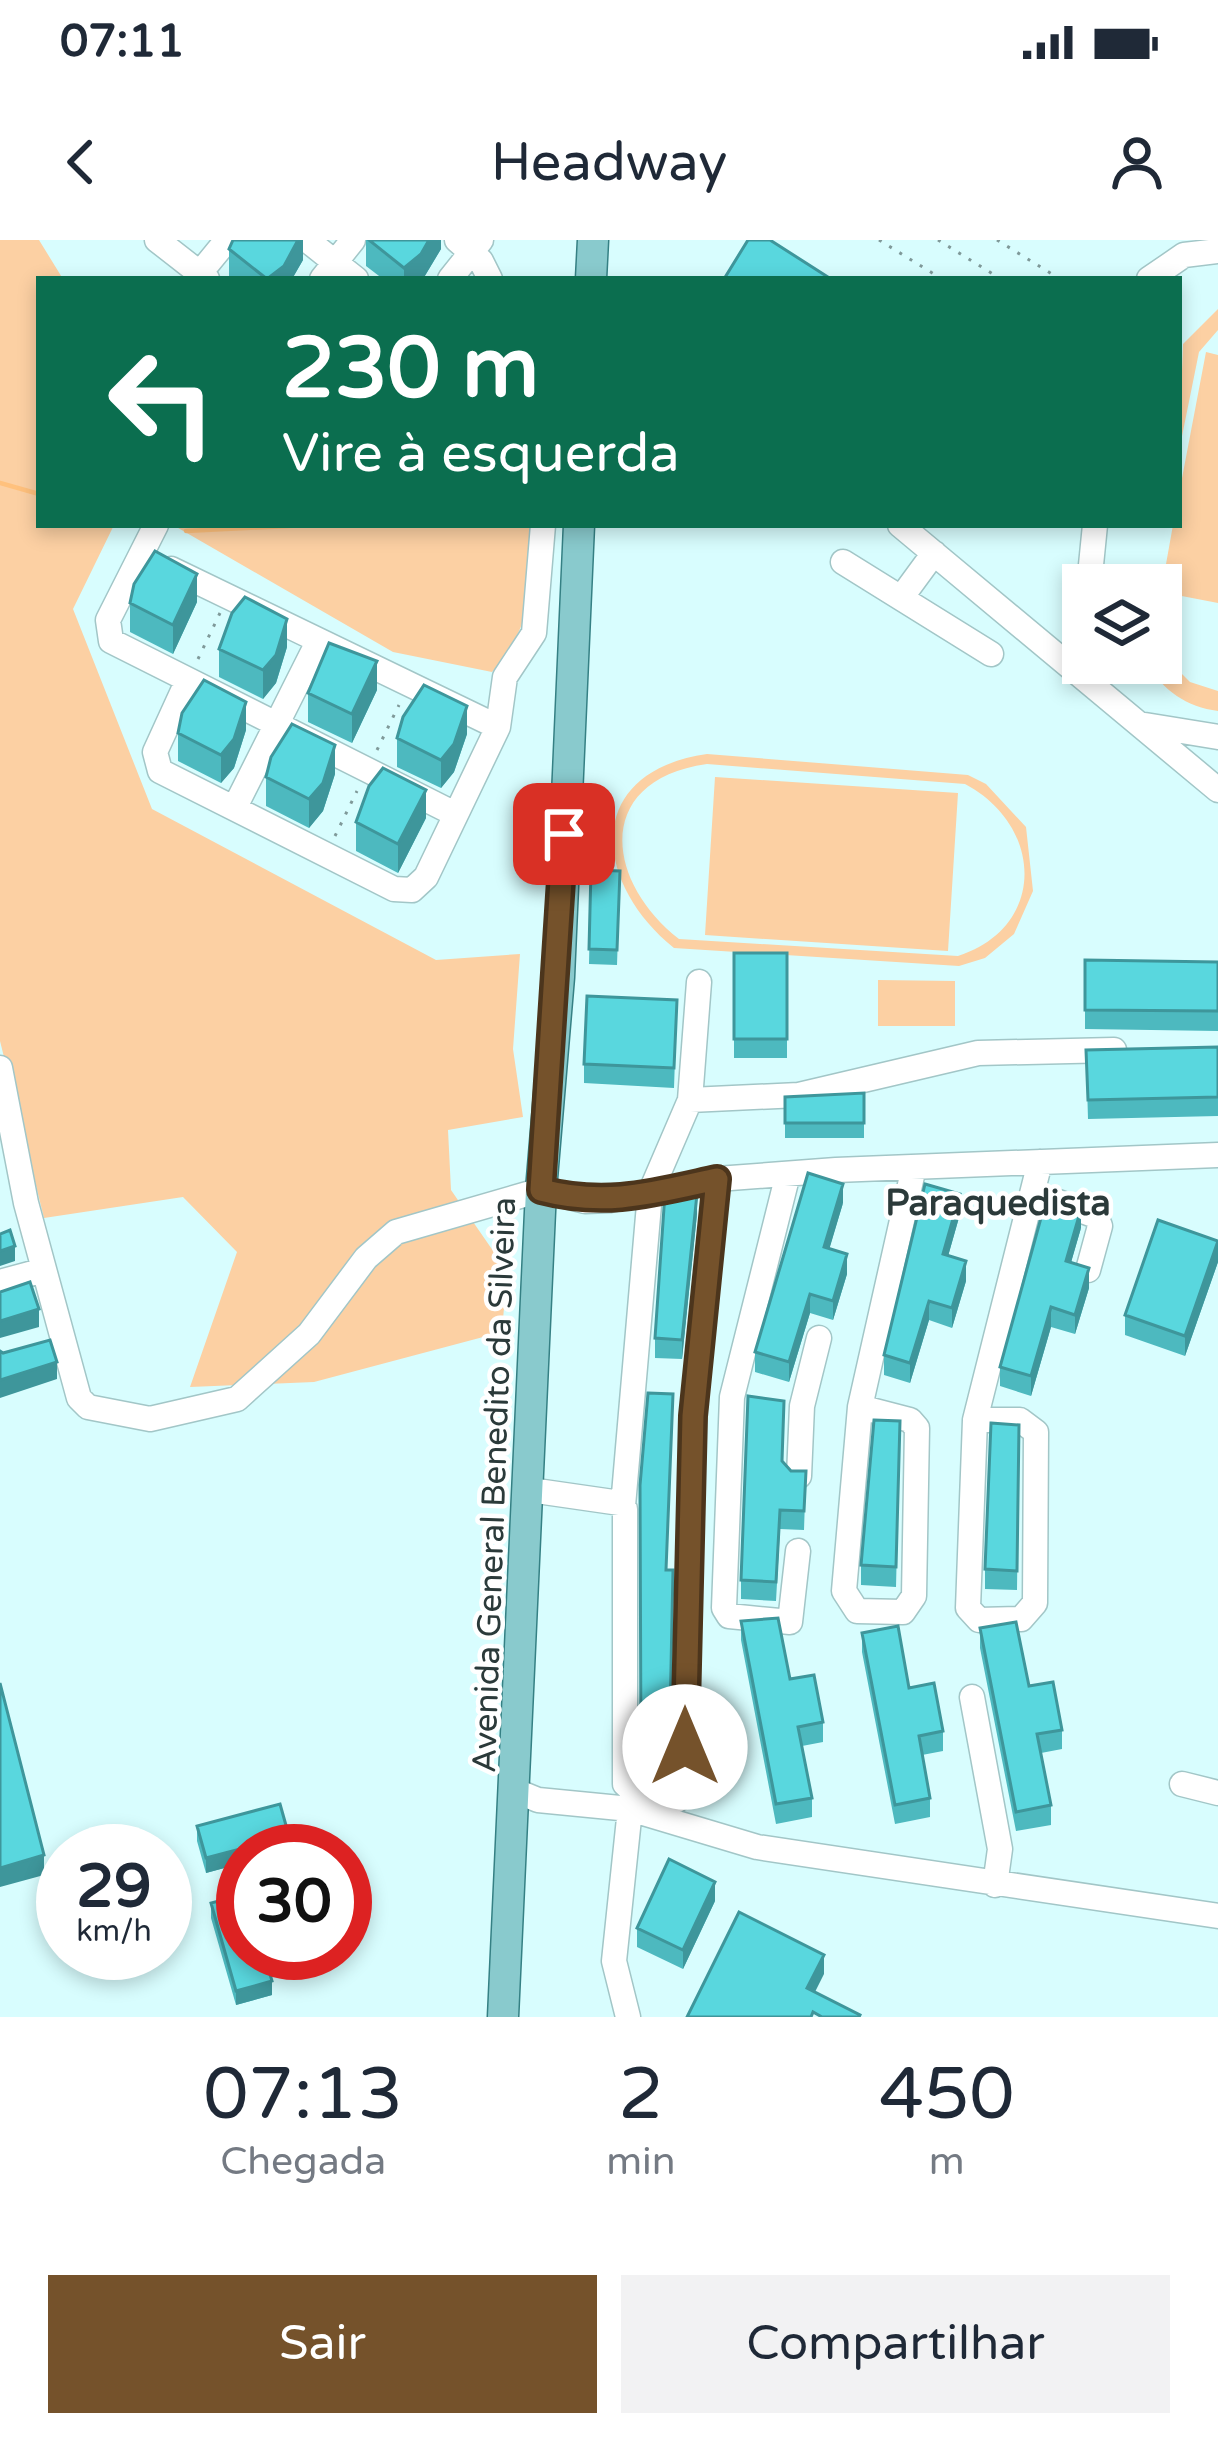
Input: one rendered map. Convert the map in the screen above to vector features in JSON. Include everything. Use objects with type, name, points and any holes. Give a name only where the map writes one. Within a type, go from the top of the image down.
[{"type":"main road","points":[[592,240],[592,276]]},
{"type":"main road","name":"Avenida General Benedito da Silveira","points":[[503,2017],[541,1190],[559,977],[579,528]]},
{"type":"street","points":[[157,240],[203,276],[226,240]]},
{"type":"street","points":[[307,240],[329,271],[353,240]]},
{"type":"street","points":[[452,276],[470,244]]},
{"type":"street","points":[[470,244],[488,276]]},
{"type":"street","points":[[1153,276],[1184,255],[1218,251]]},
{"type":"street","points":[[155,528],[108,620],[107,635],[116,646],[455,814]]},
{"type":"street","points":[[187,682],[156,748],[155,763],[163,774],[402,891],[424,881],[498,728],[503,680],[534,633],[543,528]]},
{"type":"street","points":[[904,528],[1062,657]]},
{"type":"street","points":[[1091,564],[1095,528]]},
{"type":"street","points":[[901,598],[934,553]]},
{"type":"street","points":[[142,554],[317,644],[498,728]]},
{"type":"street","points":[[843,562],[991,653]]},
{"type":"street","points":[[236,808],[317,644]]},
{"type":"street","points":[[1095,684],[1218,790]]},
{"type":"street","points":[[1145,724],[1218,737]]},
{"type":"street","points":[[699,982],[690,1100],[650,1193],[623,1506],[626,1784],[638,1796],[676,1800],[685,1792],[693,1416],[717,1179]]},
{"type":"street","points":[[690,1100],[799,1095],[978,1053],[1142,1049]]},
{"type":"street","points":[[0,1068],[9,1168],[26,1203],[44,1270],[52,1340],[79,1398],[88,1407],[151,1419],[237,1399],[309,1334],[366,1258],[396,1232],[416,1222],[541,1190],[585,1201],[717,1179],[1218,1155]]},
{"type":"street","points":[[975,1420],[1020,1420],[1036,1432],[1035,1603],[1021,1619],[979,1620],[968,1608],[975,1420],[1040,1162]]},
{"type":"street","points":[[860,1407],[910,1420],[917,1428],[914,1596],[903,1612],[857,1611],[844,1591],[860,1407],[914,1167]]},
{"type":"street","points":[[788,1174],[767,1402],[724,1608],[729,1616],[790,1622],[797,1551]]},
{"type":"street","points":[[1032,1193],[1096,1216],[1100,1226],[1088,1270]]},
{"type":"street","points":[[0,1209],[26,1203]]},
{"type":"street","points":[[0,1282],[44,1270]]},
{"type":"street","points":[[767,1402],[819,1338]]},
{"type":"street","points":[[767,1402],[799,1476]]},
{"type":"street","points":[[530,1490],[623,1506]]},
{"type":"street","points":[[972,1697],[1000,1850],[995,1885]]},
{"type":"street","points":[[1183,1784],[1218,1793]]},
{"type":"street","points":[[516,1791],[538,1800],[630,1809],[757,1847],[1218,1916]]},
{"type":"street","points":[[628,2017],[614,1961],[630,1809]]},
{"type":"path","points":[[879,240],[937,276]]},
{"type":"path","points":[[938,240],[995,276]]},
{"type":"path","points":[[998,240],[1055,276]]},
{"type":"path","points":[[187,682],[227,598]]},
{"type":"shaded area","points":[[0,240],[39,240],[61,276],[36,276],[36,528],[113,528],[73,609],[152,809],[436,960],[520,954],[513,1049],[523,1117],[448,1130],[451,1190],[507,1271],[502,1332],[314,1382],[190,1387],[237,1252],[183,1197],[44,1218],[0,1041]]},
{"type":"shaded area","points":[[1218,309],[1218,330],[1199,352],[1182,436],[1182,371],[1183,344]]},
{"type":"shaded area","points":[[1206,352],[1218,355],[1218,603],[1182,596],[1182,564],[1166,564],[1172,528],[1182,528],[1182,478]]},
{"type":"shaded area","points":[[178,528],[531,528],[523,620],[492,672],[393,652]]},
{"type":"shaded area","points":[[1182,674],[1190,682],[1218,691],[1218,711],[1196,706],[1162,684],[1182,684]]},
{"type":"shaded area","points":[[707,754],[968,775],[986,784],[1026,827],[1033,891],[1014,934],[985,958],[959,966],[674,948],[627,892],[616,862],[613,833],[620,806],[638,783],[667,765]],"holes":[[[707,764],[965,784],[991,802],[1010,825],[1021,849],[1025,875],[1020,900],[1008,923],[987,942],[958,956],[679,939],[654,915],[625,862],[623,835],[629,811],[644,790],[670,774]]]},
{"type":"shaded area","points":[[715,777],[958,793],[948,951],[705,935]]},
{"type":"shaded area","points":[[878,980],[955,981],[955,1026],[878,1026]]},
{"type":"building","points":[[233,240],[298,240],[284,266],[271,276],[263,276],[229,249]]},
{"type":"building","points":[[369,240],[429,240],[404,268]]},
{"type":"building","points":[[748,240],[770,240],[826,276],[726,276]]},
{"type":"building","points":[[155,551],[197,574],[173,625],[130,603],[134,584]]},
{"type":"building","points":[[245,597],[287,619],[276,655],[263,670],[219,649],[232,613]]},
{"type":"building","points":[[329,643],[377,661],[352,714],[308,693]]},
{"type":"building","points":[[204,680],[246,702],[234,739],[221,755],[178,733],[182,713]]},
{"type":"building","points":[[424,685],[467,706],[454,744],[441,760],[397,738],[403,717]]},
{"type":"building","points":[[292,724],[335,745],[323,783],[309,799],[266,777],[271,757]]},
{"type":"building","points":[[383,768],[426,790],[398,844],[356,822],[369,786]]},
{"type":"building","points":[[591,870],[620,871],[617,950],[589,949]]},
{"type":"building","points":[[734,953],[787,953],[787,1039],[734,1039]]},
{"type":"building","points":[[1085,960],[1218,962],[1218,1011],[1085,1010]]},
{"type":"building","points":[[587,996],[677,1000],[674,1068],[584,1064]]},
{"type":"building","points":[[1218,1047],[1218,1097],[1088,1100],[1086,1050]]},
{"type":"building","points":[[864,1093],[864,1123],[785,1123],[785,1097]]},
{"type":"building","points":[[808,1173],[843,1184],[824,1247],[847,1254],[833,1301],[810,1294],[789,1362],[755,1352]]},
{"type":"building","points":[[925,1184],[960,1194],[943,1254],[966,1261],[952,1308],[929,1301],[910,1363],[884,1355]]},
{"type":"building","points":[[665,1193],[697,1194],[682,1340],[655,1338]]},
{"type":"building","points":[[1047,1196],[1081,1209],[1066,1261],[1089,1268],[1075,1315],[1051,1307],[1031,1376],[1000,1367]]},
{"type":"building","points":[[1158,1220],[1218,1241],[1185,1336],[1125,1315]]},
{"type":"building","points":[[10,1230],[15,1246],[0,1251],[0,1234]]},
{"type":"building","points":[[30,1282],[39,1309],[0,1321],[0,1292]]},
{"type":"building","points":[[50,1340],[57,1362],[0,1380],[0,1351]]},
{"type":"building","points":[[648,1393],[673,1394],[666,1570],[673,1570],[669,1764],[641,1758],[640,1485]]},
{"type":"building","points":[[748,1396],[784,1401],[782,1461],[791,1471],[806,1471],[804,1511],[780,1510],[776,1582],[741,1580]]},
{"type":"building","points":[[874,1420],[900,1421],[896,1567],[861,1565]]},
{"type":"building","points":[[991,1423],[1019,1425],[1017,1571],[985,1569]]},
{"type":"building","points":[[778,1618],[790,1679],[814,1675],[823,1722],[798,1727],[812,1798],[776,1804],[741,1621]]},
{"type":"building","points":[[1016,1622],[1029,1686],[1053,1682],[1062,1730],[1037,1734],[1051,1805],[1016,1812],[980,1628]]},
{"type":"building","points":[[898,1626],[909,1688],[934,1683],[943,1731],[919,1736],[930,1798],[895,1805],[862,1633]]},
{"type":"building","points":[[0,1683],[36,1824],[36,1857],[0,1868]]},
{"type":"building","points":[[280,1804],[286,1824],[216,1824],[216,1855],[206,1858],[197,1826]]},
{"type":"building","points":[[669,1859],[715,1882],[683,1950],[637,1928]]},
{"type":"building","points":[[739,1912],[824,1955],[807,1988],[859,2017],[822,2017],[813,2012],[811,2017],[687,2017]]},
{"type":"building","points":[[233,1980],[272,1980],[272,1981],[236,1991]]},
{"type":"waterway","points":[[0,483],[36,493]]},
{"type":"waterway","points":[[186,531],[247,528]]},
{"type":"district","name":"Paraquedista","points":[[998,1202]]},
{"type":"route","points":[[564,834],[559,977],[541,1190],[585,1201],[610,1200],[717,1179],[693,1416],[685,1747]]}]
